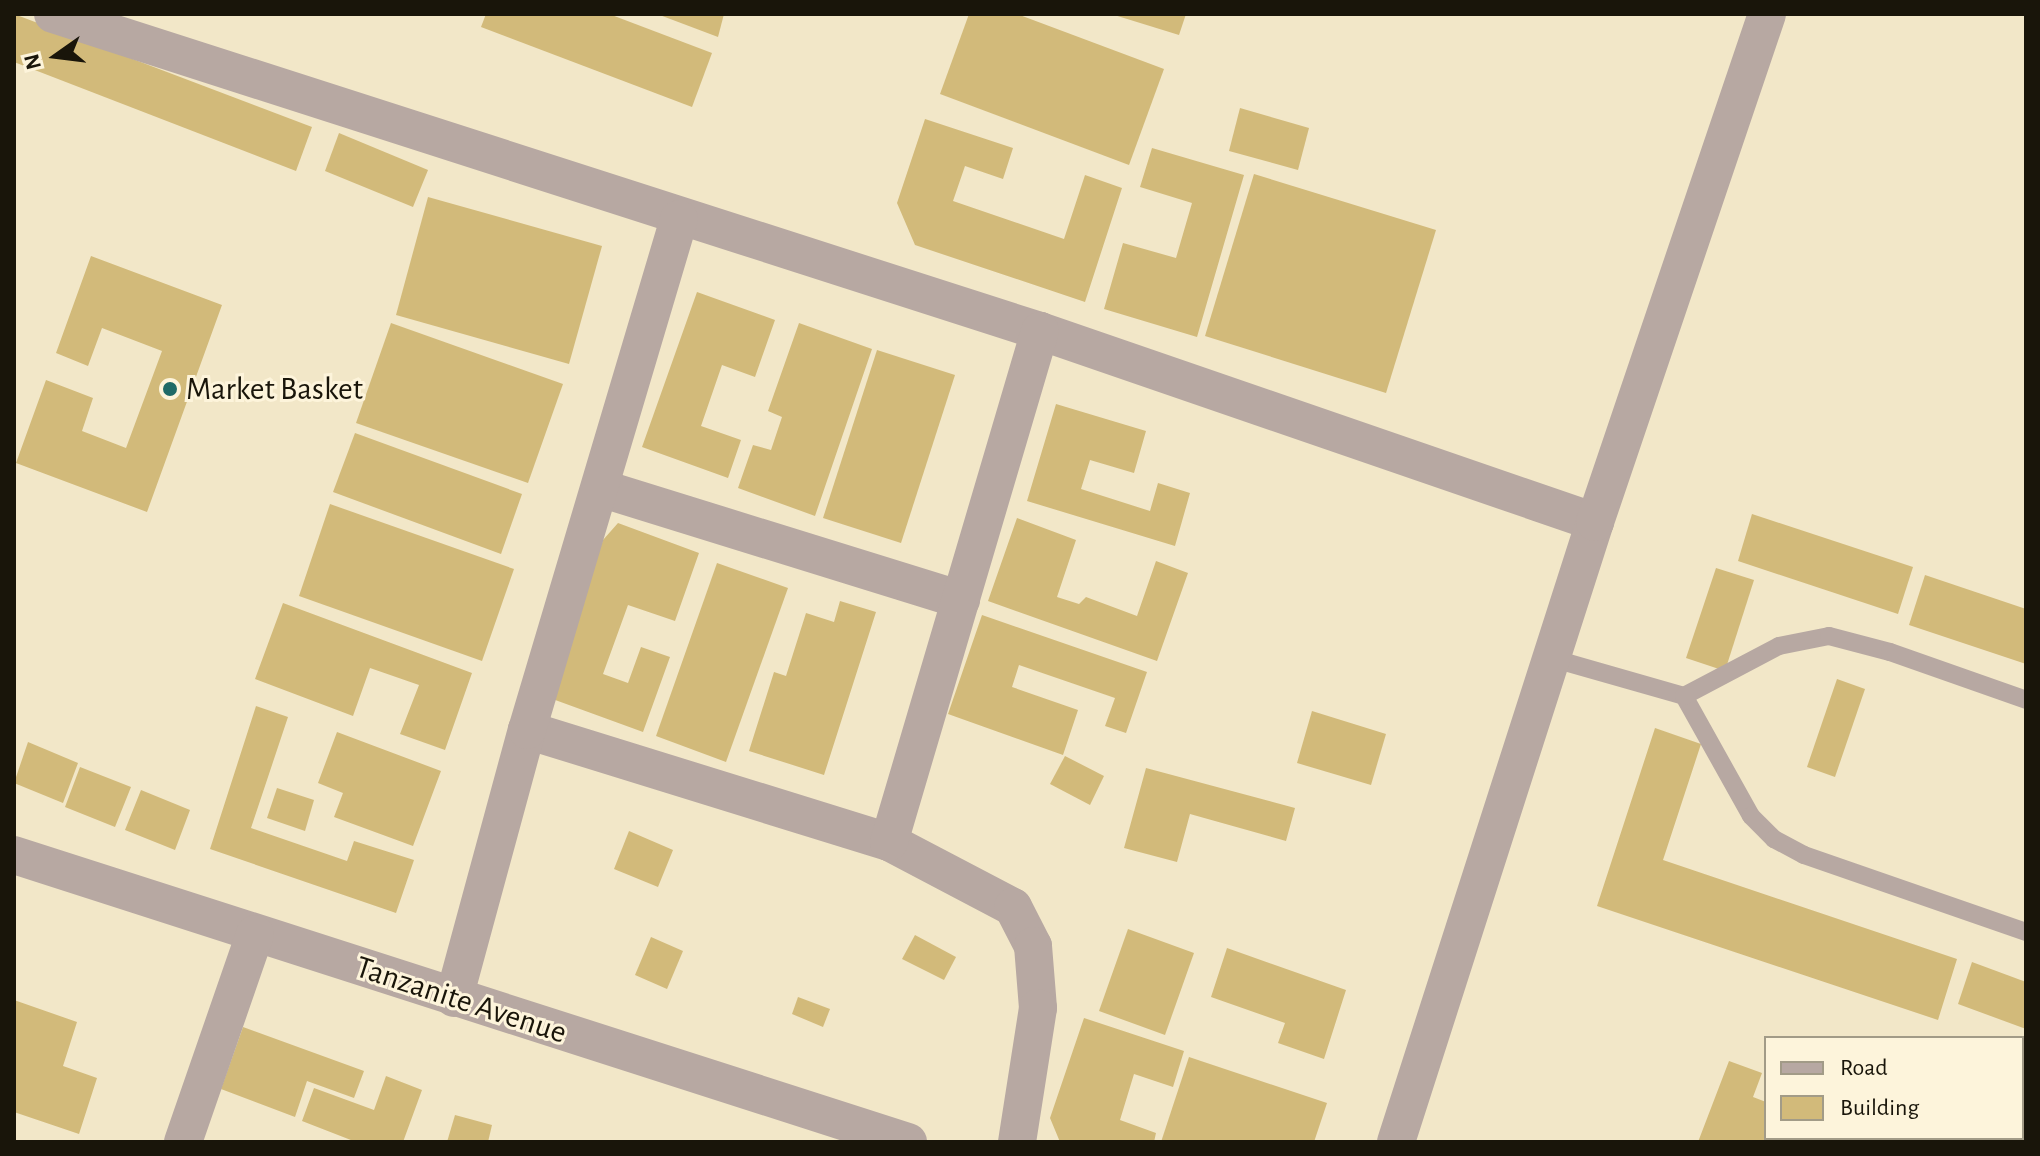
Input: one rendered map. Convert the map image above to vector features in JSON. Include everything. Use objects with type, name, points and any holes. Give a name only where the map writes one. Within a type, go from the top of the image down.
[{"type":"street","points":[[53,14],[679,219],[1040,331],[1595,522]]},
{"type":"street","points":[[1396,1142],[1595,522],[1767,14]]},
{"type":"street","points":[[454,998],[527,730],[679,219]]},
{"type":"street","points":[[889,842],[1040,331]]},
{"type":"street","points":[[600,488],[961,600]]},
{"type":"street","points":[[527,730],[889,842],[1013,907],[1033,946],[1038,1008],[1017,1142]]},
{"type":"street","name":"Tanzanite Avenue","points":[[14,855],[885,1139]]},
{"type":"street","points":[[183,1142],[255,934]]},
{"type":"lane","points":[[1551,658],[1684,696],[1779,646],[1829,636],[1890,652],[2026,700]]},
{"type":"lane","points":[[1684,696],[1751,816],[1774,839],[1804,855],[2026,932]]},
{"type":"building","points":[[14,14],[312,127],[296,171],[14,62]]},
{"type":"building","points":[[486,14],[609,14],[712,53],[692,107],[481,27]]},
{"type":"building","points":[[657,14],[724,14],[718,37]]},
{"type":"building","points":[[969,14],[1017,14],[1164,69],[1129,165],[940,94]]},
{"type":"building","points":[[1111,14],[1186,14],[1179,35]]},
{"type":"building","points":[[1240,108],[1309,128],[1298,170],[1229,151]]},
{"type":"building","points":[[925,119],[1013,148],[1003,179],[965,166],[953,201],[1064,239],[1085,175],[1122,188],[1085,302],[915,245],[897,203]]},
{"type":"building","points":[[339,133],[428,170],[413,207],[325,171]]},
{"type":"building","points":[[1152,148],[1244,175],[1197,337],[1104,309],[1123,243],[1176,258],[1192,203],[1140,187]]},
{"type":"building","points":[[1254,174],[1436,230],[1386,393],[1205,336]]},
{"type":"building","points":[[428,197],[602,246],[569,364],[396,315]]},
{"type":"building","name":"Market Basket","points":[[91,256],[222,305],[147,512],[16,463],[46,380],[93,398],[82,431],[126,448],[162,351],[102,328],[88,366],[56,353]]},
{"type":"building","points":[[697,292],[775,320],[755,377],[722,365],[701,426],[741,440],[728,478],[642,447]]},
{"type":"building","points":[[391,323],[563,384],[528,483],[356,423]]},
{"type":"building","points":[[799,323],[872,349],[815,516],[738,488],[753,445],[771,450],[782,417],[768,411]]},
{"type":"building","points":[[877,350],[955,375],[901,543],[823,518]]},
{"type":"building","points":[[1056,404],[1146,431],[1134,473],[1090,460],[1081,489],[1150,511],[1158,483],[1190,493],[1175,546],[1027,501]]},
{"type":"building","points":[[355,433],[522,494],[501,554],[333,492]]},
{"type":"building","points":[[330,504],[514,569],[482,661],[299,596]]},
{"type":"building","points":[[1752,514],[1913,567],[1898,614],[1738,561]]},
{"type":"building","points":[[1017,518],[1076,540],[1057,597],[1079,604],[1086,597],[1137,616],[1156,561],[1188,573],[1157,661],[988,601]]},
{"type":"building","points":[[618,523],[699,553],[675,621],[628,605],[603,674],[628,683],[641,647],[670,657],[643,732],[547,697],[603,540]]},
{"type":"building","points":[[717,563],[788,588],[726,762],[656,736]]},
{"type":"building","points":[[1716,568],[1754,580],[1725,671],[1686,658]]},
{"type":"building","points":[[1925,575],[2026,609],[2026,664],[1909,625]]},
{"type":"building","points":[[840,601],[876,612],[824,775],[749,751],[774,672],[786,676],[806,613],[834,622]]},
{"type":"building","points":[[283,603],[472,673],[445,750],[400,734],[419,685],[370,668],[353,716],[255,679]]},
{"type":"building","points":[[982,615],[1147,672],[1126,733],[1105,726],[1115,698],[1019,665],[1012,687],[1078,710],[1063,755],[948,714]]},
{"type":"building","points":[[1837,679],[1865,689],[1835,777],[1807,767]]},
{"type":"building","points":[[256,706],[288,717],[251,828],[347,861],[354,841],[414,860],[396,913],[210,849]]},
{"type":"building","points":[[1312,711],[1386,734],[1371,785],[1297,763]]},
{"type":"building","points":[[1655,728],[1701,744],[1663,860],[1957,959],[1938,1020],[1597,906]]},
{"type":"building","points":[[337,732],[441,771],[413,846],[334,817],[343,793],[318,783]]},
{"type":"building","points":[[28,742],[78,763],[63,803],[14,783]]},
{"type":"building","points":[[1065,756],[1104,776],[1090,805],[1050,784]]},
{"type":"building","points":[[80,767],[131,787],[115,827],[65,807]]},
{"type":"building","points":[[1146,768],[1295,808],[1286,841],[1190,814],[1177,862],[1124,848]]},
{"type":"building","points":[[277,788],[314,800],[305,831],[267,818]]},
{"type":"building","points":[[141,790],[190,810],[175,850],[125,830]]},
{"type":"building","points":[[629,831],[673,850],[658,887],[614,869]]},
{"type":"building","points":[[1128,929],[1194,953],[1165,1035],[1099,1011]]},
{"type":"building","points":[[915,935],[956,957],[944,980],[902,959]]},
{"type":"building","points":[[651,937],[683,951],[667,989],[635,975]]},
{"type":"building","points":[[1227,948],[1346,990],[1324,1059],[1278,1043],[1285,1023],[1211,997]]},
{"type":"building","points":[[1972,962],[2026,982],[2026,1029],[1958,1004]]},
{"type":"building","points":[[798,997],[830,1009],[823,1027],[792,1014]]},
{"type":"building","points":[[14,1000],[77,1022],[63,1066],[97,1078],[79,1134],[14,1112]]},
{"type":"building","points":[[1084,1018],[1184,1051],[1173,1087],[1134,1074],[1120,1120],[1156,1133],[1154,1142],[1060,1142],[1050,1118]]},
{"type":"building","points":[[243,1027],[364,1071],[354,1098],[307,1081],[295,1117],[221,1089]]},
{"type":"building","points":[[1189,1057],[1327,1103],[1314,1142],[1161,1142]]},
{"type":"building","points":[[1729,1061],[1762,1073],[1753,1097],[1764,1101],[1764,1140],[1778,1142],[1698,1142]]},
{"type":"building","points":[[386,1076],[422,1090],[403,1142],[356,1142],[302,1121],[314,1088],[374,1110]]},
{"type":"building","points":[[455,1115],[492,1125],[488,1142],[447,1142]]},
{"type":"place","name":"Market Basket","points":[[170,389]]}]
